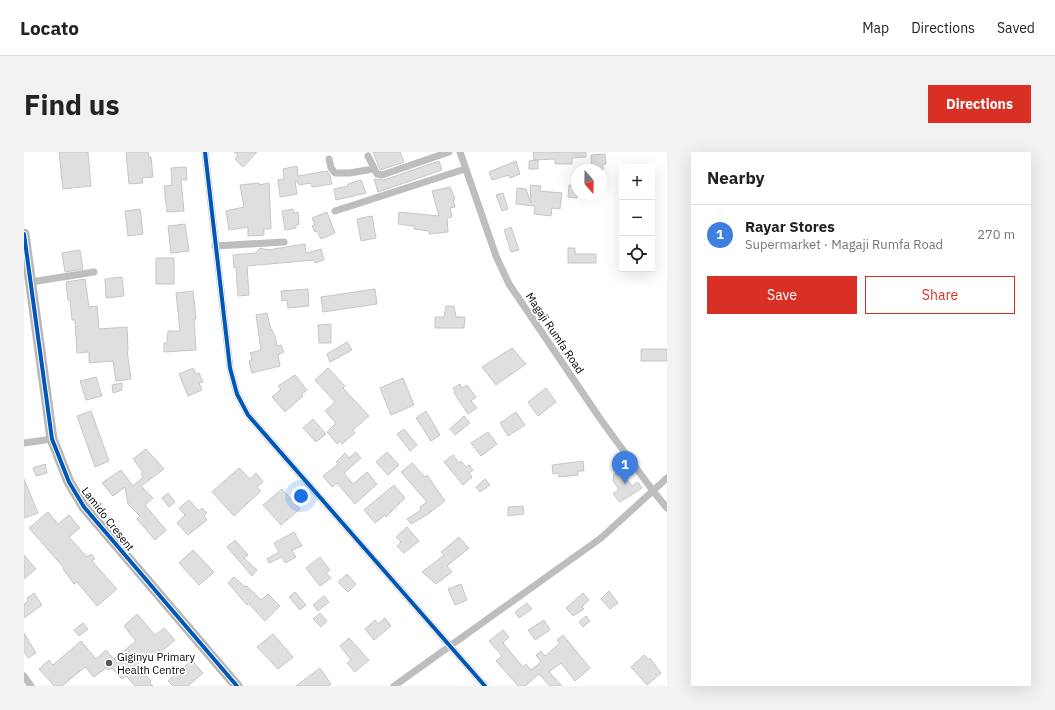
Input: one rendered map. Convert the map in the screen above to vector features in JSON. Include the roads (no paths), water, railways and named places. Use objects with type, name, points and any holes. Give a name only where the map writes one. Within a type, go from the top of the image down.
[{"type":"street","points":[[205,152],[230,368],[236,394],[248,415],[450,647],[486,686]]},
{"type":"street","points":[[368,156],[373,169],[377,174],[382,175],[449,152]]},
{"type":"street","name":"Magaji Rumfa Road","points":[[460,152],[496,256],[509,284],[596,414],[667,508]]},
{"type":"street","points":[[329,159],[331,168],[335,173],[350,173],[373,169]]},
{"type":"street","points":[[335,211],[466,169]]},
{"type":"street","name":"Lamido Cresent","points":[[24,234],[52,439],[69,482],[84,507],[237,686]]},
{"type":"street","points":[[215,246],[284,242]]},
{"type":"street","points":[[30,282],[94,272]]},
{"type":"street","points":[[24,443],[52,439]]},
{"type":"street","points":[[394,686],[601,538],[667,478]]},
{"type":"street","points":[[24,677],[30,686]]},
{"type":"place","name":"Rayar Stores","points":[[625,484]]},
{"type":"place","name":"Giginyu Primary Health Centre","points":[[109,663]]}]
